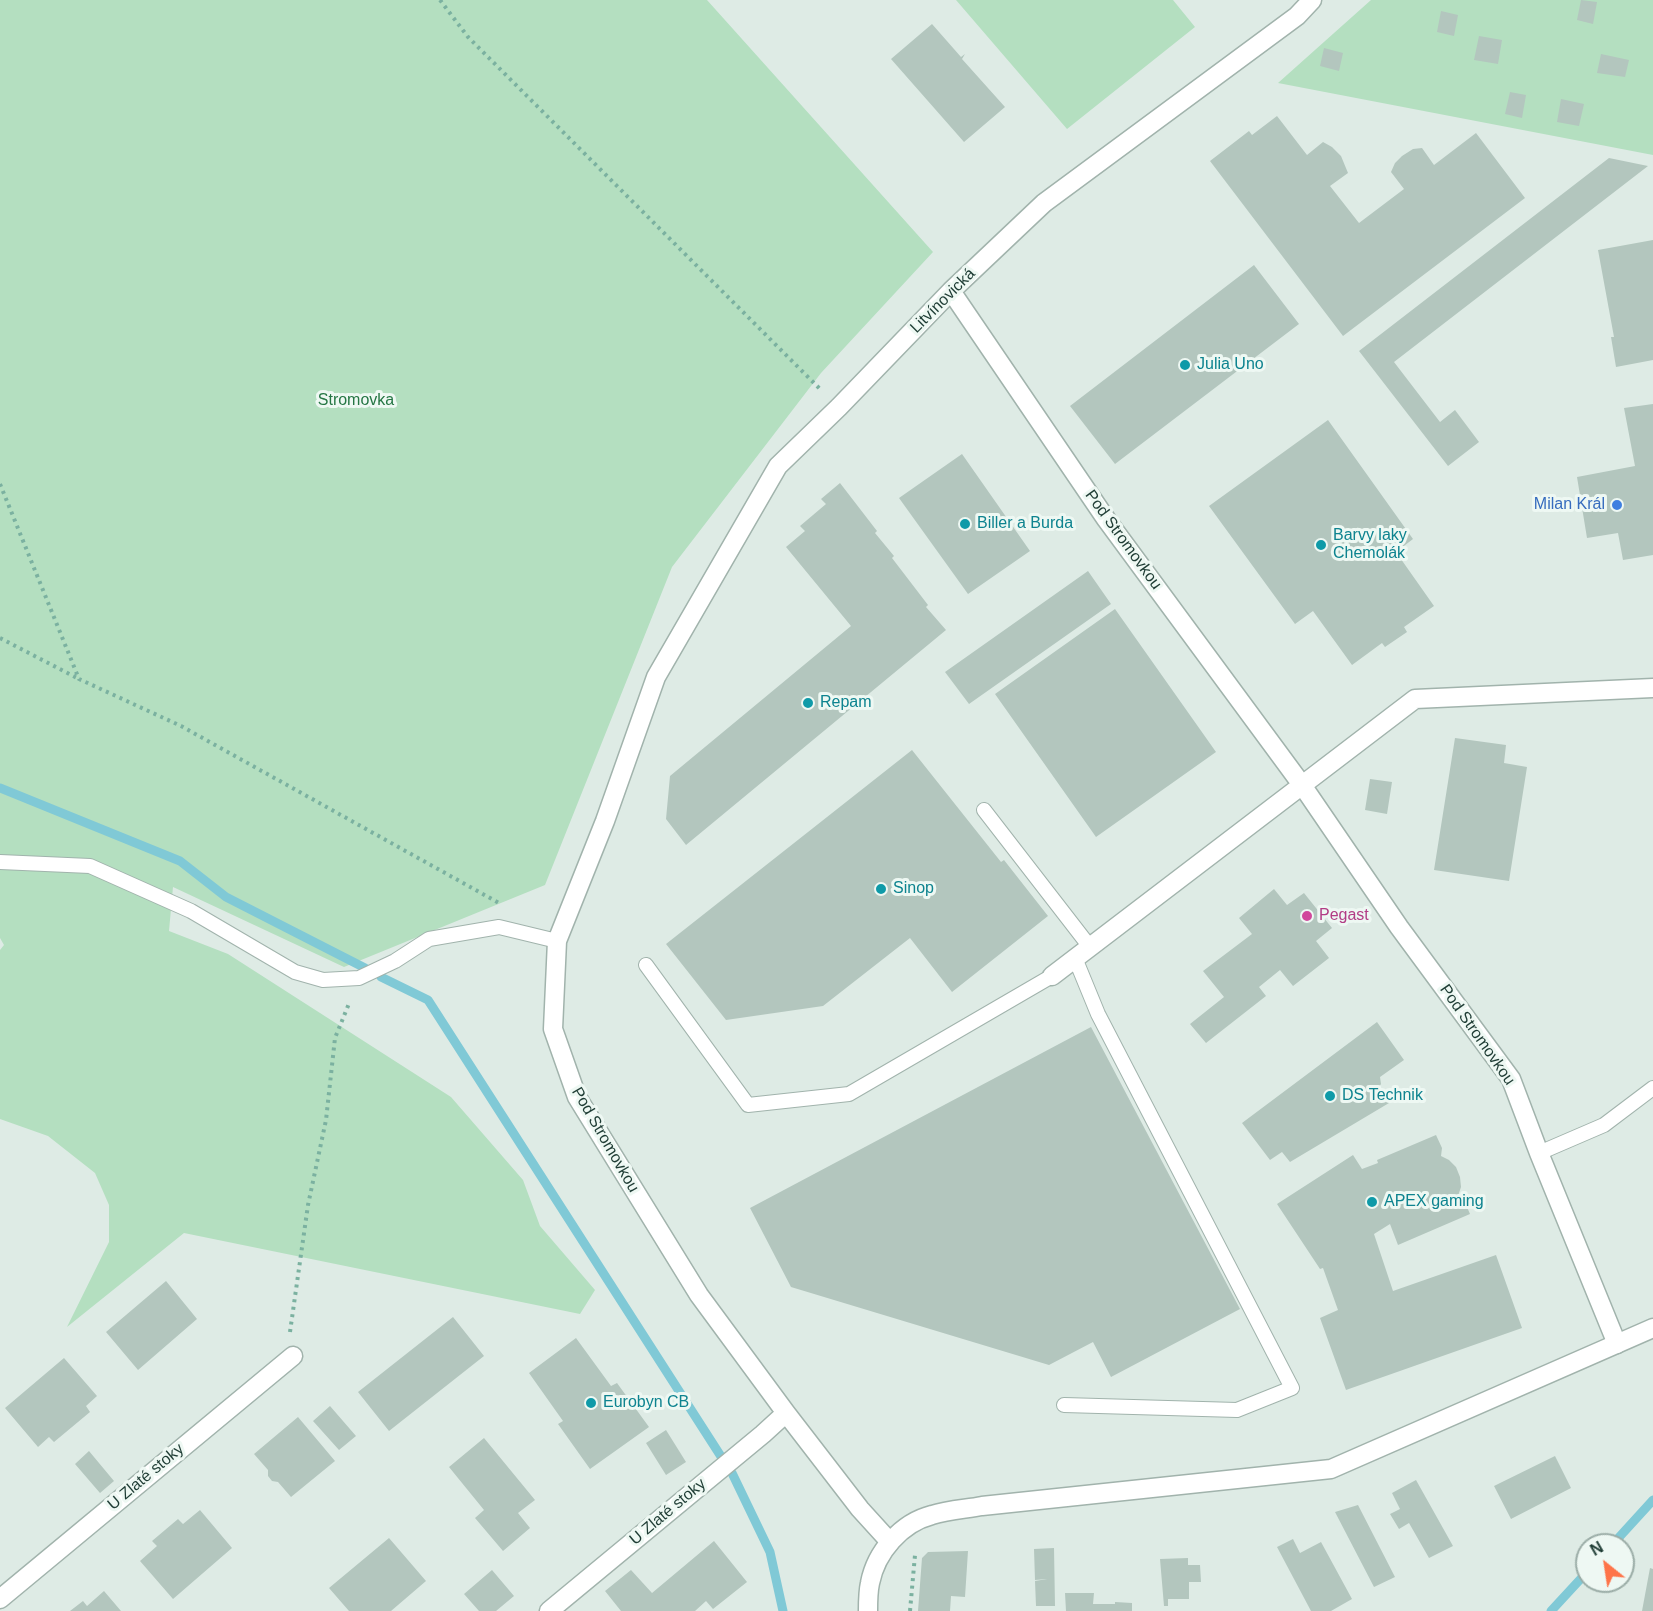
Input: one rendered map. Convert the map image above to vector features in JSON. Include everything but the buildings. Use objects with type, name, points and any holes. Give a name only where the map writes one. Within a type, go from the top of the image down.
[{"type":"street","name":"Litvínovická","points":[[656,677],[778,466],[839,407],[951,291],[1044,203],[1297,16],[1311,0]]},
{"type":"street","name":"Pod Stromovkou","points":[[951,291],[1106,519],[1302,785],[1400,927],[1511,1079],[1539,1154],[1617,1344]]},
{"type":"street","name":"Pod Stromovkou","points":[[656,677],[605,821],[557,941],[554,1029],[576,1097],[699,1294],[786,1413],[860,1509],[890,1542]]},
{"type":"street","points":[[1052,976],[1415,699],[1653,688]]},
{"type":"street","points":[[868,1611],[870,1583],[877,1562],[890,1542],[908,1526],[931,1515],[982,1506],[1331,1469],[1653,1328]]},
{"type":"street","name":"U Zlaté stoky","points":[[0,1599],[293,1356]]},
{"type":"street","name":"U Zlaté stoky","points":[[549,1611],[786,1413]]},
{"type":"lane","points":[[984,810],[1083,952],[1098,1014],[1292,1388],[1237,1410],[1065,1405]]},
{"type":"lane","points":[[0,862],[90,866],[190,911],[295,972],[323,981],[359,978],[395,961],[429,939],[499,927],[557,941]]},
{"type":"lane","points":[[646,965],[748,1105],[849,1094],[1052,976]]},
{"type":"lane","points":[[1539,1154],[1604,1125],[1653,1088]]},
{"type":"path","points":[[440,0],[468,37],[839,407]]},
{"type":"path","points":[[0,484],[79,679]]},
{"type":"path","points":[[0,638],[79,679],[181,726],[502,904]]},
{"type":"path","points":[[293,1356],[289,1341],[294,1296],[308,1205],[326,1120],[335,1038],[359,978]]},
{"type":"green space","name":"Stromovka","points":[[0,0],[707,0],[933,252],[821,373],[672,567],[545,885],[344,967],[173,887],[169,931],[228,954],[451,1097],[523,1180],[540,1226],[595,1290],[580,1314],[184,1233],[67,1327],[109,1242],[109,1205],[95,1173],[48,1136],[0,1119],[0,950],[4,945],[0,938]]},
{"type":"green space","points":[[956,0],[1173,0],[1195,27],[1067,129]]},
{"type":"green space","points":[[1371,0],[1653,0],[1653,155],[1278,83]]},
{"type":"waterway","points":[[0,788],[180,861],[226,897],[365,968]]},
{"type":"waterway","points":[[381,977],[428,1000],[722,1458]]},
{"type":"waterway","points":[[732,1473],[770,1552],[783,1611]]},
{"type":"waterway","points":[[1623,1533],[1653,1500]]},
{"type":"waterway","points":[[1551,1611],[1575,1585]]},
{"type":"place","name":"Julia Uno","points":[[1185,365]]},
{"type":"place","name":"Milan Král","points":[[1617,505]]},
{"type":"place","name":"Biller a Burda","points":[[965,524]]},
{"type":"place","name":"Barvy laky Chemolák","points":[[1321,545]]},
{"type":"place","name":"Repam","points":[[808,703]]},
{"type":"place","name":"Sinop","points":[[881,889]]},
{"type":"place","name":"Pegast","points":[[1307,916]]},
{"type":"place","name":"DS Technik","points":[[1330,1096]]},
{"type":"place","name":"APEX gaming","points":[[1372,1202]]},
{"type":"place","name":"Eurobyn CB","points":[[591,1403]]}]
